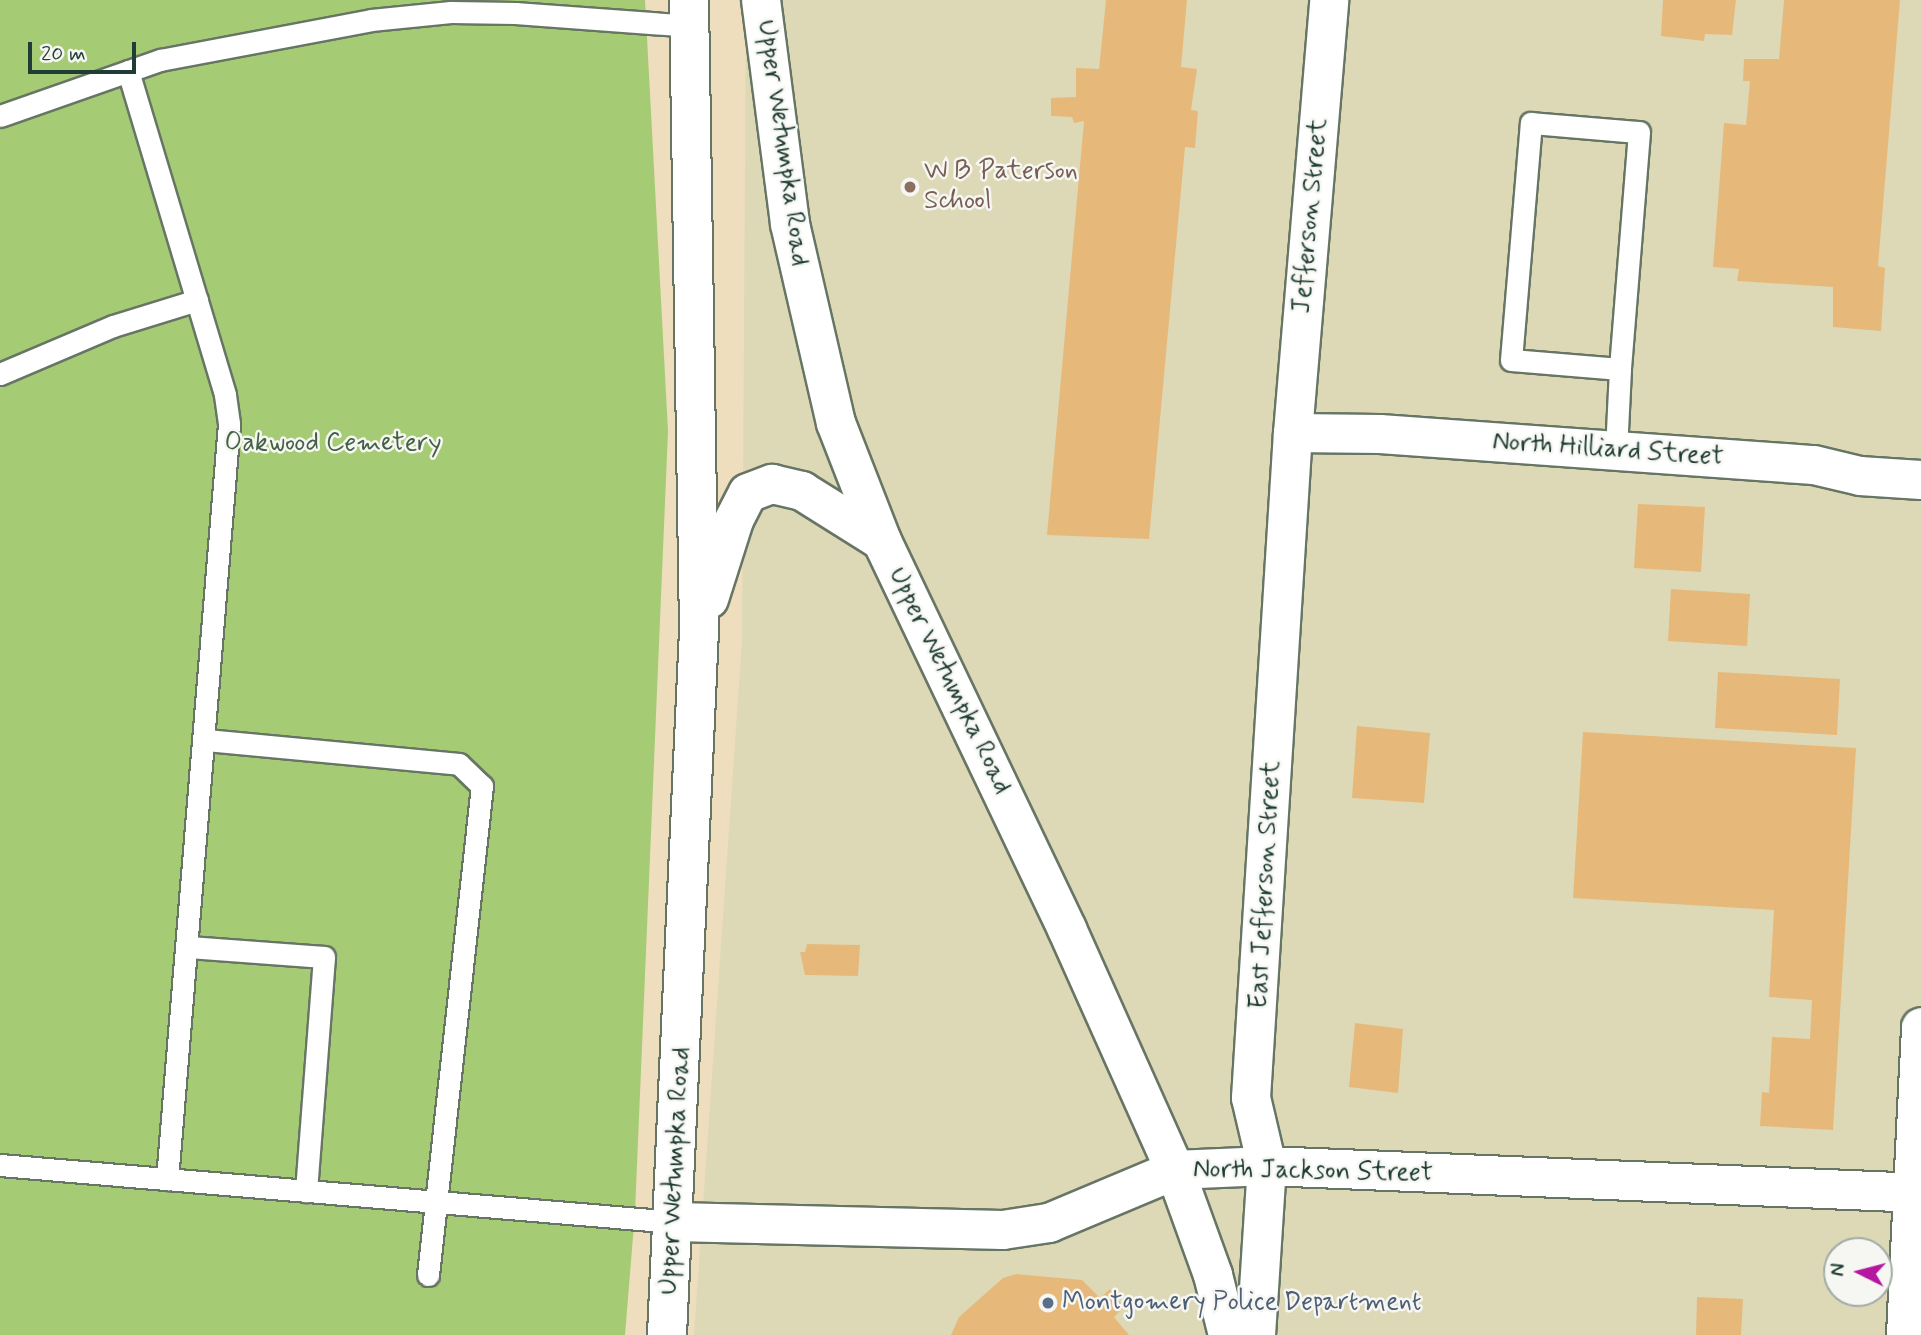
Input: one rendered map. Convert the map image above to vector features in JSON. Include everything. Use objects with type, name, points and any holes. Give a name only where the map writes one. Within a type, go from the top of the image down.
[{"type":"main road","name":"Upper Wetumpka Road","points":[[761,0],[790,223],[836,423],[882,541],[1067,929],[1175,1170],[1213,1275],[1228,1335]]},
{"type":"main road","name":"Jefferson Street","points":[[1293,433],[1329,0]]},
{"type":"main road","name":"Upper Wetumpka Road","points":[[667,1335],[675,1223],[699,630],[689,13]]},
{"type":"main road","name":"North Hilliard Street","points":[[1293,433],[1814,465],[1860,476],[1921,480]]},
{"type":"main road","name":"East Jefferson Street","points":[[1256,1335],[1267,1166],[1251,1098],[1293,433]]},
{"type":"main road","points":[[699,630],[734,520],[748,493],[772,484],[802,491],[882,541]]},
{"type":"main road","points":[[1906,1335],[1917,1192],[1921,1027]]},
{"type":"main road","name":"North Jackson Street","points":[[675,1223],[1003,1230],[1049,1223],[1175,1170],[1267,1166],[1917,1192]]},
{"type":"lane","points":[[0,116],[128,71],[240,43],[371,20],[451,12],[689,13]]},
{"type":"lane","points":[[128,71],[197,300],[229,424],[206,740],[167,1179]]},
{"type":"lane","points":[[1616,451],[1639,132],[1531,123],[1511,360],[1620,369]]},
{"type":"lane","points":[[0,374],[113,326],[197,300]]},
{"type":"lane","points":[[206,740],[459,764],[482,786],[428,1275]]},
{"type":"lane","points":[[189,947],[324,957],[306,1191]]},
{"type":"lane","points":[[0,1165],[675,1223]]},
{"type":"shaded area","points":[[746,0],[1921,0],[1921,1335],[694,1335],[742,641]]},
{"type":"green space","name":"Oakwood Cemetery","points":[[0,0],[645,0],[668,431],[635,1212],[625,1335],[0,1335]]},
{"type":"building","points":[[1106,0],[1187,0],[1181,67],[1197,69],[1191,110],[1198,111],[1195,148],[1185,147],[1149,539],[1047,535],[1084,121],[1074,123],[1072,117],[1051,116],[1051,98],[1076,97],[1076,68],[1099,69]]},
{"type":"building","points":[[1663,0],[1736,0],[1732,35],[1705,34],[1704,41],[1661,36]]},
{"type":"building","points":[[1784,0],[1900,0],[1878,266],[1885,268],[1881,331],[1833,327],[1833,287],[1737,281],[1739,269],[1713,267],[1724,123],[1746,125],[1750,81],[1743,81],[1744,59],[1779,59]]},
{"type":"building","points":[[1638,504],[1705,507],[1701,572],[1634,568]]},
{"type":"building","points":[[1671,589],[1750,594],[1747,646],[1668,641]]},
{"type":"building","points":[[1718,672],[1840,679],[1837,735],[1715,728]]},
{"type":"building","points":[[1357,726],[1430,733],[1424,803],[1352,798]]},
{"type":"building","points":[[1583,732],[1856,748],[1833,1130],[1760,1126],[1762,1092],[1769,1093],[1772,1037],[1810,1039],[1812,1000],[1769,997],[1774,910],[1573,898]]},
{"type":"building","points":[[807,944],[860,945],[858,976],[805,975],[800,952],[805,952]]},
{"type":"building","points":[[1355,1023],[1403,1029],[1398,1093],[1349,1087]]},
{"type":"building","name":"Montgomery Police Department","points":[[1016,1274],[1082,1280],[1100,1298],[1110,1289],[1124,1307],[1114,1317],[1129,1335],[951,1335],[959,1317],[1003,1278]]},
{"type":"building","points":[[1697,1297],[1743,1299],[1741,1335],[1696,1335]]},
{"type":"place","name":"W B Paterson School","points":[[910,187]]},
{"type":"place","name":"Montgomery Police Department","points":[[1048,1303]]}]
